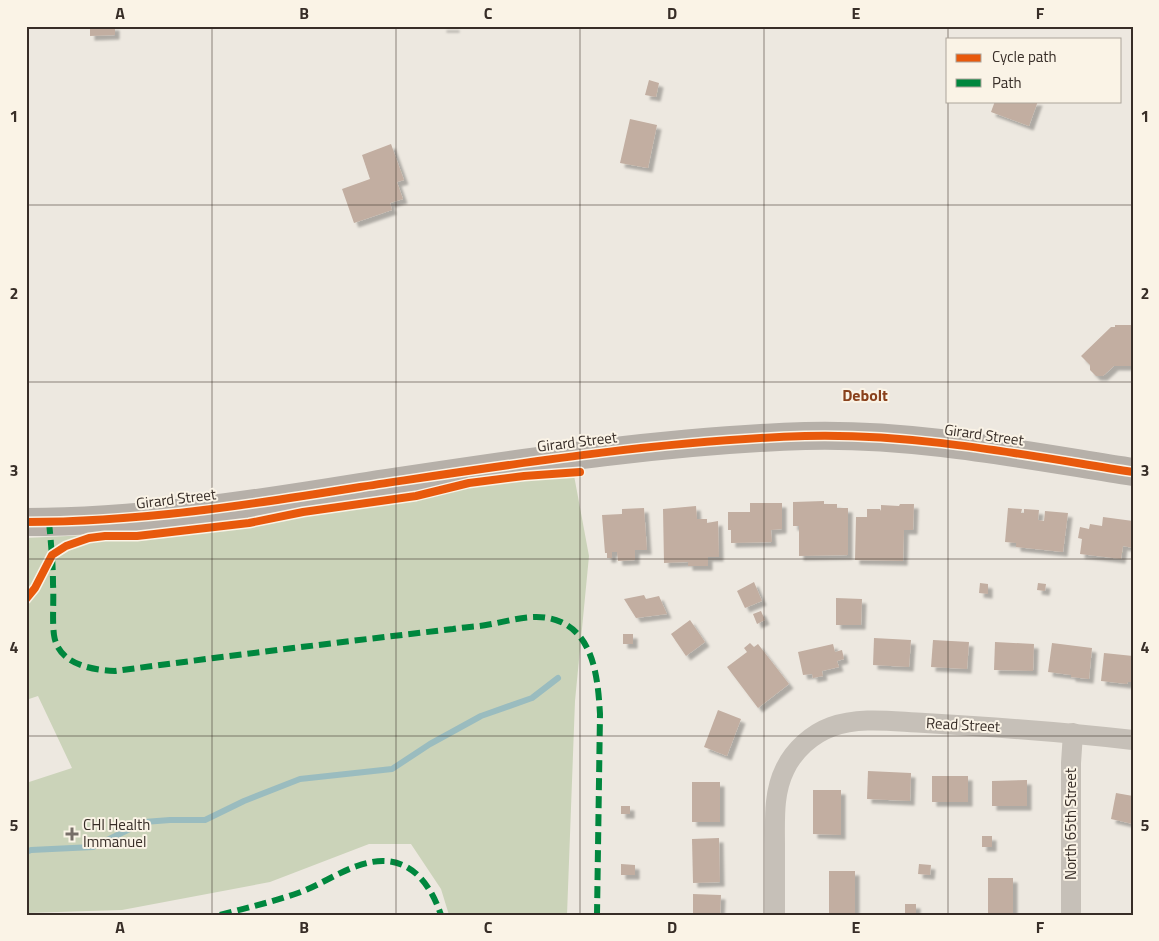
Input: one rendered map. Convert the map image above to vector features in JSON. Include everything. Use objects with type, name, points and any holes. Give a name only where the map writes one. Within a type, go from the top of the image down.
[{"type":"street","name":"Girard Street","points":[[26,522],[121,519],[167,514],[271,501],[563,456],[648,447],[805,436],[873,436],[940,442],[1133,472]]},
{"type":"street","name":"Read Street","points":[[775,915],[775,802],[778,784],[785,768],[799,748],[812,737],[830,727],[848,722],[863,721],[996,727],[1133,740]]},
{"type":"street","name":"North 65th Street","points":[[1071,915],[1071,763],[1073,733]]},
{"type":"green space","points":[[573,470],[589,556],[575,701],[567,915],[449,915],[441,889],[411,844],[369,844],[270,882],[122,910],[26,913],[26,783],[72,768],[38,696],[26,700],[26,538],[153,532]]},
{"type":"building","points":[[90,26],[115,26],[115,35],[90,36]]},
{"type":"building","points":[[442,26],[455,26],[455,28],[442,28]]},
{"type":"building","points":[[649,80],[659,83],[656,97],[645,95]]},
{"type":"building","points":[[995,102],[1038,102],[1029,126],[991,112]]},
{"type":"building","points":[[630,119],[657,125],[648,168],[620,163]]},
{"type":"building","points":[[391,144],[404,180],[397,182],[403,199],[390,203],[392,210],[354,223],[342,189],[370,179],[362,155]]},
{"type":"building","points":[[1115,325],[1133,325],[1133,366],[1114,366],[1103,376],[1096,376],[1090,370],[1090,365],[1081,356]]},
{"type":"building","points":[[824,501],[824,504],[837,504],[837,508],[848,508],[848,555],[799,556],[799,526],[793,526],[793,502]]},
{"type":"building","points":[[750,503],[782,503],[782,529],[771,530],[772,542],[731,543],[731,530],[728,530],[728,512],[750,512]]},
{"type":"building","points":[[900,504],[914,504],[913,530],[904,530],[903,561],[855,560],[856,517],[867,517],[867,509],[880,509],[881,511],[881,505],[899,506]]},
{"type":"building","points":[[696,506],[697,519],[707,519],[707,523],[718,521],[719,557],[708,557],[708,566],[688,566],[688,562],[664,563],[663,509]]},
{"type":"building","points":[[644,508],[647,550],[635,550],[635,560],[618,561],[617,552],[612,552],[612,558],[607,558],[602,515],[622,514],[622,509]]},
{"type":"building","points":[[1008,508],[1022,509],[1021,513],[1024,513],[1024,509],[1039,510],[1038,520],[1044,521],[1045,511],[1068,513],[1063,552],[1016,547],[1016,543],[1005,542]]},
{"type":"building","points":[[1103,517],[1133,521],[1133,548],[1123,546],[1121,559],[1080,554],[1082,539],[1078,538],[1080,527],[1089,529],[1090,524],[1102,526]]},
{"type":"building","points":[[754,582],[762,601],[745,608],[737,591]]},
{"type":"building","points":[[980,583],[988,584],[988,594],[979,593]]},
{"type":"building","points":[[1038,583],[1046,584],[1045,591],[1037,590]]},
{"type":"building","points":[[644,595],[646,599],[659,596],[667,614],[636,618],[624,599]]},
{"type":"building","points":[[836,598],[862,599],[861,625],[836,625]]},
{"type":"building","points":[[761,611],[765,620],[757,624],[753,614]]},
{"type":"building","points":[[690,620],[705,642],[686,656],[671,634]]},
{"type":"building","points":[[623,634],[633,634],[633,644],[623,644]]},
{"type":"building","points":[[874,638],[911,640],[909,667],[873,665]]},
{"type":"building","points":[[933,640],[969,642],[967,669],[931,667]]},
{"type":"building","points":[[995,642],[1034,644],[1033,671],[994,670]]},
{"type":"building","points":[[750,643],[754,647],[758,644],[789,684],[758,708],[727,667],[747,652],[744,648]]},
{"type":"building","points":[[1052,643],[1092,648],[1089,679],[1048,672]]},
{"type":"building","points":[[833,644],[835,652],[842,650],[844,659],[837,661],[839,667],[822,671],[823,676],[813,678],[812,674],[803,675],[798,652]]},
{"type":"building","points":[[1104,653],[1133,656],[1133,682],[1128,682],[1127,684],[1101,681]]},
{"type":"building","points":[[718,710],[741,719],[727,756],[704,747]]},
{"type":"building","points":[[868,771],[911,773],[910,801],[867,799]]},
{"type":"building","points":[[932,776],[968,776],[968,802],[932,802]]},
{"type":"building","points":[[1027,780],[1027,806],[992,806],[992,781]]},
{"type":"building","points":[[692,782],[720,782],[720,822],[692,822]]},
{"type":"building","points":[[813,790],[841,790],[841,835],[813,834]]},
{"type":"building","points":[[1116,793],[1133,796],[1133,824],[1111,819]]},
{"type":"building","points":[[621,806],[630,806],[630,814],[621,814]]},
{"type":"building","points":[[982,836],[992,836],[992,847],[982,847]]},
{"type":"building","points":[[719,838],[720,882],[693,883],[692,839]]},
{"type":"building","points":[[621,864],[635,865],[635,875],[621,875]]},
{"type":"building","points":[[919,864],[931,865],[930,875],[918,874]]},
{"type":"building","points":[[829,871],[855,871],[855,914],[829,914]]},
{"type":"building","points":[[988,878],[1013,878],[1013,915],[988,915]]},
{"type":"building","points":[[693,894],[721,895],[720,915],[693,915]]},
{"type":"building","points":[[905,904],[916,904],[916,915],[905,915]]},
{"type":"waterway","points":[[26,852],[31,850],[93,847],[144,822],[205,820],[244,801],[300,779],[392,769],[430,744],[481,716],[532,698],[558,678]]},
{"type":"marked path","points":[[49,522],[53,569],[54,635],[62,653],[77,664],[86,667],[115,671],[482,626],[533,617],[552,619],[572,629],[588,649],[598,688],[600,714],[597,915]]},
{"type":"marked path","points":[[220,915],[298,893],[357,866],[387,861],[410,869],[420,877],[435,900],[441,915]]},
{"type":"cycle path","points":[[26,522],[152,516],[277,500],[582,455],[693,443],[805,436],[887,438],[969,446],[1133,472]]},
{"type":"cycle path","points":[[26,599],[35,588],[52,555],[66,546],[89,538],[137,536],[249,523],[303,512],[416,496],[469,483],[524,476],[580,472]]},
{"type":"place","name":"CHI Health Immanuel","points":[[72,834]]},
{"type":"district","name":"Debolt","points":[[865,395]]}]
